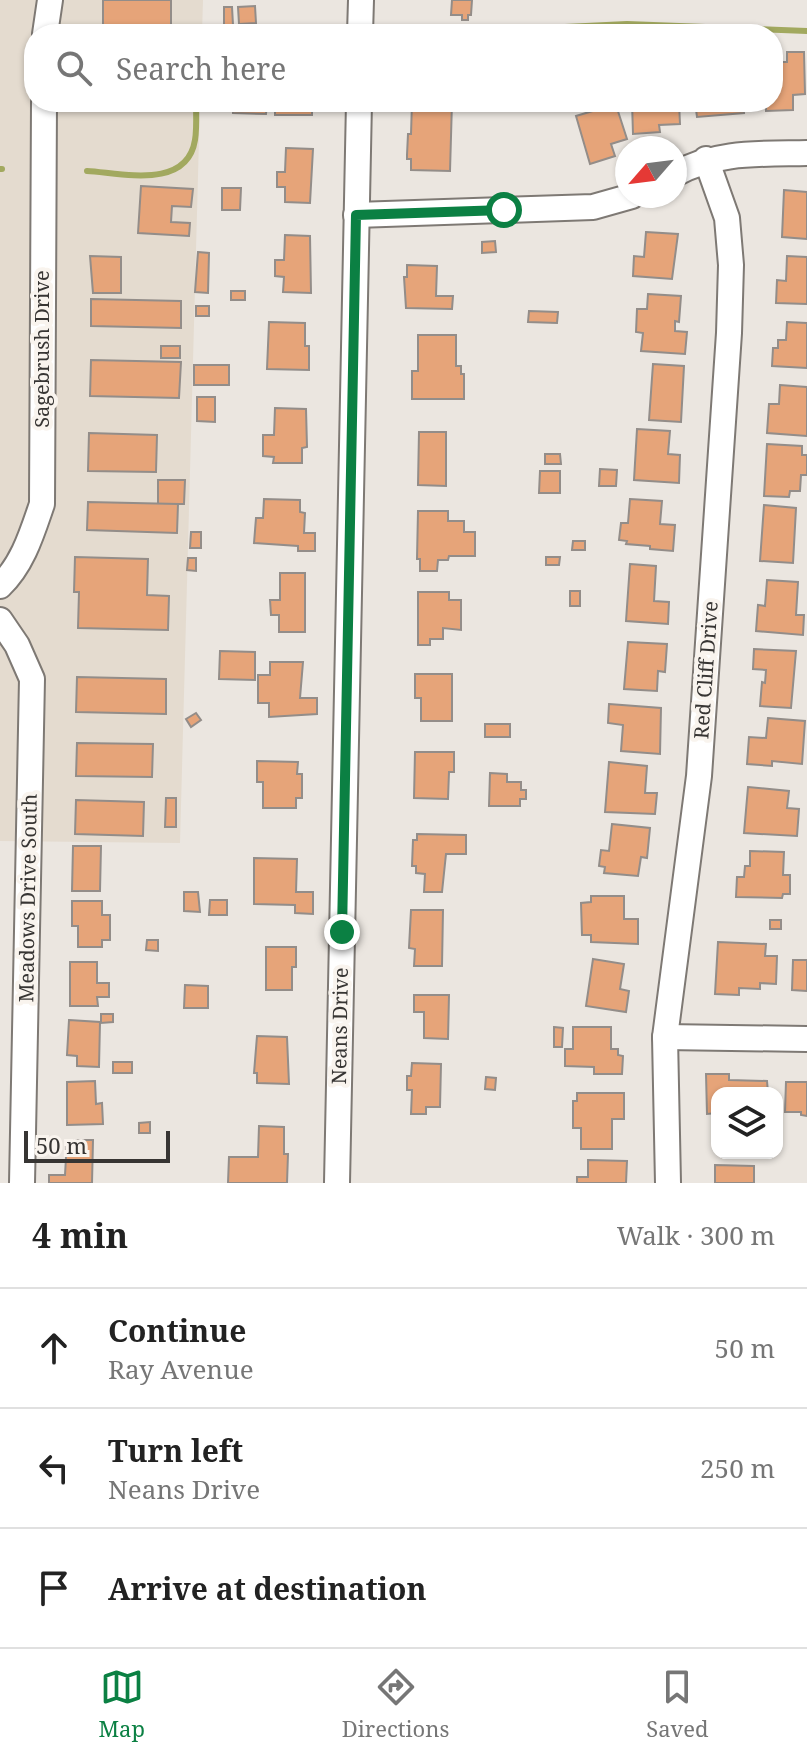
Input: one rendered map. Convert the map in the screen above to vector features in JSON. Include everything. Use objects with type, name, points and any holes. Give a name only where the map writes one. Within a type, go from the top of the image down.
[{"type":"street","points":[[46,24],[50,0]]},
{"type":"street","points":[[360,24],[361,0]]},
{"type":"street","name":"Sagebrush Drive","points":[[0,586],[28,546],[42,504],[44,112]]},
{"type":"street","name":"Neans Drive","points":[[337,1183],[359,112]]},
{"type":"street","points":[[687,168],[706,159],[737,154],[807,153]]},
{"type":"street","name":"Red Cliff Drive","points":[[668,1183],[665,1037],[699,776],[729,333],[731,265],[727,218],[706,159]]},
{"type":"street","points":[[356,215],[593,207],[615,201]]},
{"type":"street","name":"Meadows Drive South","points":[[0,620],[17,645],[32,679],[22,1183]]},
{"type":"street","points":[[665,1037],[807,1039]]},
{"type":"shaded area","points":[[0,0],[203,0],[202,24],[24,24],[24,112],[200,112],[180,843],[0,841]]},
{"type":"building","points":[[103,0],[171,0],[171,24],[103,24]]},
{"type":"building","points":[[452,0],[472,0],[468,20],[462,20],[462,15],[451,15]]},
{"type":"building","points":[[255,6],[256,23],[239,24],[238,7]]},
{"type":"building","points":[[224,7],[232,7],[233,24],[224,24]]},
{"type":"building","points":[[787,52],[804,52],[805,94],[793,95],[793,110],[783,110],[783,62],[787,62]]},
{"type":"building","points":[[233,112],[266,112],[266,114]]},
{"type":"building","points":[[275,112],[312,112],[312,115],[275,115]]},
{"type":"building","points":[[412,112],[452,112],[450,171],[411,170],[411,159],[407,159],[407,155],[408,134],[411,134]]},
{"type":"building","points":[[589,112],[618,112],[626,136],[615,136],[615,143],[611,144],[615,156],[590,164],[576,116]]},
{"type":"building","points":[[632,112],[679,112],[680,124],[659,125],[660,132],[633,134]]},
{"type":"building","points":[[696,112],[744,112],[744,113],[697,117]]},
{"type":"building","points":[[286,148],[313,149],[310,203],[285,202],[285,187],[277,187],[277,172],[285,172]]},
{"type":"building","points":[[141,186],[193,189],[191,207],[172,206],[171,222],[190,223],[189,236],[138,233]]},
{"type":"building","points":[[222,188],[241,188],[240,210],[222,210]]},
{"type":"building","points":[[784,190],[807,192],[807,239],[782,237]]},
{"type":"building","points":[[646,232],[678,234],[672,279],[633,276],[634,256],[644,257]]},
{"type":"building","points":[[285,235],[310,236],[311,293],[283,292],[284,277],[275,276],[275,260],[284,260]]},
{"type":"building","points":[[495,241],[496,252],[482,253],[482,242]]},
{"type":"building","points":[[198,252],[209,253],[208,293],[195,292]]},
{"type":"building","points":[[90,256],[121,257],[121,293],[93,293]]},
{"type":"building","points":[[787,256],[807,257],[807,304],[776,303],[777,280],[786,281]]},
{"type":"building","points":[[407,265],[437,266],[436,296],[453,296],[452,309],[406,308],[404,277],[407,277]]},
{"type":"building","points":[[231,291],[245,291],[245,300],[231,300]]},
{"type":"building","points":[[648,294],[681,296],[679,322],[675,321],[675,331],[687,332],[685,354],[641,351],[643,333],[636,332],[637,309],[647,309]]},
{"type":"building","points":[[91,299],[181,301],[181,328],[91,326]]},
{"type":"building","points":[[196,306],[209,306],[209,316],[196,316]]},
{"type":"building","points":[[529,311],[558,312],[557,323],[528,322]]},
{"type":"building","points":[[269,322],[305,323],[309,370],[267,369]]},
{"type":"building","points":[[787,322],[807,323],[807,368],[772,366],[773,348],[778,348],[778,340],[786,340]]},
{"type":"building","points":[[418,335],[456,335],[456,366],[461,366],[461,374],[464,374],[464,399],[412,399],[412,371],[418,371]]},
{"type":"building","points":[[161,346],[180,346],[180,358],[161,358]]},
{"type":"building","points":[[91,360],[181,362],[179,398],[90,396]]},
{"type":"building","points":[[653,364],[684,366],[681,422],[649,420]]},
{"type":"building","points":[[194,365],[229,365],[229,385],[194,385]]},
{"type":"building","points":[[780,385],[807,387],[807,436],[767,433],[769,404],[779,404]]},
{"type":"building","points":[[197,397],[215,397],[215,422],[197,421]]},
{"type":"building","points":[[275,408],[306,409],[307,447],[302,448],[302,463],[273,463],[274,457],[263,456],[263,435],[274,435]]},
{"type":"building","points":[[637,429],[670,431],[668,454],[680,455],[679,483],[634,480]]},
{"type":"building","points":[[419,432],[446,432],[446,486],[418,485]]},
{"type":"building","points":[[89,433],[157,435],[156,472],[88,471]]},
{"type":"building","points":[[767,444],[802,446],[802,455],[807,455],[807,475],[801,475],[800,491],[790,491],[789,497],[764,496]]},
{"type":"building","points":[[545,454],[560,454],[561,464],[545,464]]},
{"type":"building","points":[[600,469],[617,470],[616,486],[599,486]]},
{"type":"building","points":[[540,471],[560,471],[560,493],[539,493]]},
{"type":"building","points":[[158,480],[185,480],[184,504],[158,504]]},
{"type":"building","points":[[264,499],[300,500],[300,512],[305,513],[304,533],[315,533],[315,551],[298,551],[298,546],[254,543],[256,518],[263,518]]},
{"type":"building","points":[[630,499],[662,501],[660,524],[675,525],[673,551],[650,549],[650,546],[626,544],[627,541],[619,540],[621,523],[628,523]]},
{"type":"building","points":[[88,502],[178,504],[177,533],[87,530]]},
{"type":"building","points":[[764,505],[796,508],[793,563],[760,561]]},
{"type":"building","points":[[418,511],[448,511],[448,521],[464,521],[464,532],[475,532],[475,556],[449,556],[448,560],[438,560],[437,571],[420,571],[420,559],[417,559]]},
{"type":"building","points":[[191,532],[201,532],[201,548],[190,548]]},
{"type":"building","points":[[573,541],[585,541],[585,550],[572,550]]},
{"type":"building","points":[[75,557],[148,559],[147,595],[169,596],[168,630],[78,628],[79,592],[74,592]]},
{"type":"building","points":[[546,557],[560,557],[559,565],[546,565]]},
{"type":"building","points":[[188,558],[196,558],[196,571],[187,570]]},
{"type":"building","points":[[630,564],[656,566],[654,601],[669,602],[668,624],[626,621]]},
{"type":"building","points":[[280,573],[305,573],[305,632],[279,632],[279,615],[271,615],[270,600],[280,600]]},
{"type":"building","points":[[767,580],[798,582],[796,615],[804,615],[803,635],[756,631],[758,605],[765,606]]},
{"type":"building","points":[[570,591],[580,591],[580,606],[570,606]]},
{"type":"building","points":[[418,592],[449,592],[449,600],[461,600],[461,630],[443,628],[443,639],[430,639],[430,645],[418,645]]},
{"type":"building","points":[[628,642],[667,644],[665,672],[658,671],[657,691],[624,689]]},
{"type":"building","points":[[754,649],[796,651],[791,708],[760,706],[766,670],[753,669]]},
{"type":"building","points":[[220,651],[255,652],[255,680],[219,679]]},
{"type":"building","points":[[270,662],[303,662],[300,698],[317,698],[317,714],[269,717],[269,703],[258,703],[258,675],[270,675]]},
{"type":"building","points":[[415,674],[452,674],[452,721],[421,721],[421,698],[415,698]]},
{"type":"building","points":[[77,677],[166,679],[166,714],[76,712]]},
{"type":"building","points":[[609,704],[661,708],[660,754],[621,751],[623,725],[608,723]]},
{"type":"building","points":[[196,713],[201,720],[191,727],[186,719]]},
{"type":"building","points":[[768,718],[805,721],[802,764],[772,761],[772,766],[747,764],[749,737],[766,738]]},
{"type":"building","points":[[485,724],[510,724],[510,737],[485,737]]},
{"type":"building","points":[[77,743],[153,744],[152,777],[76,776]]},
{"type":"building","points":[[415,752],[454,752],[454,772],[449,772],[448,799],[414,798]]},
{"type":"building","points":[[257,761],[298,762],[297,774],[302,774],[302,798],[296,798],[296,808],[263,808],[263,782],[257,782]]},
{"type":"building","points":[[609,762],[647,766],[645,793],[657,793],[655,814],[605,812]]},
{"type":"building","points":[[490,773],[507,774],[507,782],[521,782],[521,790],[526,790],[526,799],[520,799],[520,806],[489,806]]},
{"type":"building","points":[[748,787],[789,791],[787,808],[799,809],[797,836],[744,833]]},
{"type":"building","points":[[166,798],[176,798],[176,827],[165,827]]},
{"type":"building","points":[[76,800],[144,802],[143,836],[75,834]]},
{"type":"building","points":[[612,824],[650,828],[647,858],[641,857],[638,876],[604,873],[605,867],[599,866],[601,850],[609,851]]},
{"type":"building","points":[[417,834],[466,835],[466,854],[446,854],[442,892],[424,892],[425,874],[416,873],[416,866],[412,866],[413,840],[417,840]]},
{"type":"building","points":[[73,846],[101,846],[100,891],[72,891]]},
{"type":"building","points":[[750,851],[784,852],[783,875],[790,875],[790,894],[783,894],[782,898],[736,897],[737,877],[744,877],[745,866],[750,866]]},
{"type":"building","points":[[254,858],[297,859],[296,892],[313,892],[313,914],[295,913],[295,905],[254,904]]},
{"type":"building","points":[[184,892],[198,892],[200,912],[184,911]]},
{"type":"building","points":[[591,896],[624,896],[624,919],[638,919],[638,944],[591,942],[591,935],[582,935],[581,903],[591,902]]},
{"type":"building","points":[[210,900],[227,900],[227,915],[209,915]]},
{"type":"building","points":[[72,901],[102,901],[102,915],[110,915],[110,940],[102,940],[102,947],[78,947],[78,926],[72,926]]},
{"type":"building","points":[[411,910],[443,910],[442,966],[414,966],[415,949],[409,948]]},
{"type":"building","points":[[770,920],[781,920],[781,929],[770,929]]},
{"type":"building","points":[[147,940],[158,940],[158,951],[146,950]]},
{"type":"building","points":[[718,942],[766,944],[765,956],[777,956],[776,984],[760,983],[760,989],[739,988],[739,995],[715,994]]},
{"type":"building","points":[[266,947],[296,947],[292,990],[266,990]]},
{"type":"building","points":[[593,959],[624,964],[620,989],[629,991],[626,1012],[586,1006]]},
{"type":"building","points":[[793,960],[807,960],[807,991],[792,990]]},
{"type":"building","points":[[70,962],[97,962],[97,983],[109,983],[109,997],[97,997],[98,1006],[70,1006]]},
{"type":"building","points":[[185,985],[208,986],[208,1008],[184,1008]]},
{"type":"building","points":[[414,995],[449,995],[448,1039],[424,1038],[424,1012],[414,1012]]},
{"type":"building","points":[[101,1014],[113,1014],[113,1022],[101,1023]]},
{"type":"building","points":[[69,1020],[100,1022],[99,1067],[77,1066],[77,1056],[67,1055]]},
{"type":"building","points":[[554,1027],[563,1028],[562,1047],[554,1047]]},
{"type":"building","points":[[573,1027],[611,1027],[611,1049],[618,1049],[618,1055],[623,1056],[622,1074],[594,1074],[594,1067],[565,1066],[565,1049],[573,1049]]},
{"type":"building","points":[[257,1036],[287,1037],[289,1084],[257,1083],[257,1073],[254,1073]]},
{"type":"building","points":[[113,1062],[132,1062],[132,1073],[113,1073]]},
{"type":"building","points":[[412,1063],[441,1064],[440,1107],[426,1107],[426,1114],[411,1114],[412,1090],[407,1090],[407,1076],[411,1076]]},
{"type":"building","points":[[706,1074],[729,1074],[729,1080],[767,1081],[768,1087],[711,1087],[711,1114],[707,1114]]},
{"type":"building","points":[[486,1077],[496,1078],[495,1090],[485,1089]]},
{"type":"building","points":[[95,1081],[96,1104],[102,1103],[103,1124],[67,1125],[67,1082]]},
{"type":"building","points":[[786,1082],[807,1082],[807,1116],[801,1115],[801,1112],[785,1112]]},
{"type":"building","points":[[577,1093],[624,1093],[624,1119],[612,1119],[612,1149],[581,1149],[581,1128],[573,1128],[573,1101],[577,1101]]},
{"type":"building","points":[[150,1122],[150,1133],[139,1133],[139,1123]]},
{"type":"building","points":[[259,1126],[284,1127],[284,1154],[288,1154],[287,1183],[228,1183],[229,1157],[258,1157]]},
{"type":"building","points":[[67,1140],[93,1140],[92,1183],[49,1183],[49,1175],[65,1175]]},
{"type":"building","points":[[588,1160],[627,1161],[626,1183],[577,1183],[577,1177],[588,1177]]},
{"type":"building","points":[[715,1165],[754,1166],[754,1183],[715,1183]]},
{"type":"waterway","points":[[783,30],[807,31]]},
{"type":"waterway","points":[[87,171],[151,175],[180,166],[189,156],[195,140],[196,112]]},
{"type":"route","points":[[342,932],[356,215],[504,210]]}]
